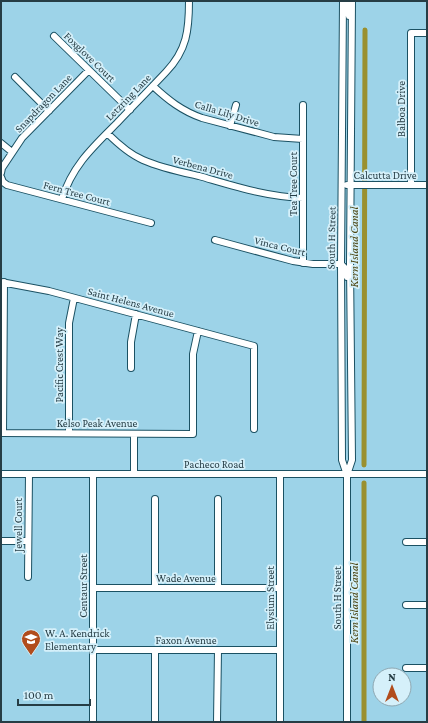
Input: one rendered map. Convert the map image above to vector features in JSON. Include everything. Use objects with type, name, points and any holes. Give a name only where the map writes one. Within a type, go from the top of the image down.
[{"type":"street","name":"Letzring Lane","points":[[62,199],[69,180],[86,154],[172,66],[182,50],[188,29],[188,1]]},
{"type":"street","name":"South H Street","points":[[343,1],[341,264],[342,460],[347,475],[347,722]]},
{"type":"street","points":[[347,1],[352,33]]},
{"type":"street","name":"South H Street","points":[[347,475],[352,460],[350,184],[352,1]]},
{"type":"street","name":"Balboa Drive","points":[[411,184],[412,33],[427,33]]},
{"type":"street","name":"Foxglove Court","points":[[54,36],[130,110]]},
{"type":"street","name":"Snapdragon Lane","points":[[1,173],[2,168],[22,138],[89,70]]},
{"type":"street","points":[[15,77],[49,111]]},
{"type":"street","name":"Calla Lily Drive","points":[[153,86],[172,104],[202,118],[274,137],[303,139]]},
{"type":"street","points":[[230,126],[236,105]]},
{"type":"street","name":"Tea Tree Court","points":[[303,106],[303,263]]},
{"type":"street","name":"Verbena Drive","points":[[107,133],[125,150],[154,164],[264,194],[285,198],[303,198]]},
{"type":"street","points":[[1,143],[12,152]]},
{"type":"street","name":"Fern Tree Court","points":[[1,177],[3,182],[7,184],[151,223]]},
{"type":"street","name":"Calcutta Drive","points":[[342,185],[427,184]]},
{"type":"street","name":"Vinca Court","points":[[215,240],[303,263],[341,264]]},
{"type":"street","points":[[341,264],[347,272],[351,308]]},
{"type":"street","points":[[2,282],[2,433]]},
{"type":"street","name":"Saint Helens Avenue","points":[[2,282],[27,286],[254,346],[254,429]]},
{"type":"street","name":"Pacific Crest Way","points":[[69,433],[69,322],[74,298]]},
{"type":"street","points":[[131,368],[131,342],[136,314]]},
{"type":"street","name":"Kelso Peak Avenue","points":[[2,433],[193,434],[193,354],[198,331]]},
{"type":"street","points":[[342,368],[347,372],[351,408]]},
{"type":"street","points":[[134,434],[134,474]]},
{"type":"street","name":"Pacheco Road","points":[[1,474],[427,474]]},
{"type":"street","name":"Jewell Court","points":[[28,474],[28,577]]},
{"type":"street","name":"Centaur Street","points":[[92,722],[93,474]]},
{"type":"street","name":"Elysium Street","points":[[280,474],[280,722]]},
{"type":"street","points":[[155,499],[155,588]]},
{"type":"street","points":[[218,499],[218,588]]},
{"type":"street","points":[[1,541],[28,541]]},
{"type":"street","points":[[406,542],[427,542]]},
{"type":"street","name":"Wade Avenue","points":[[93,588],[280,588]]},
{"type":"street","points":[[406,605],[427,605]]},
{"type":"street","name":"Faxon Avenue","points":[[93,650],[280,650]]},
{"type":"street","points":[[155,650],[155,722]]},
{"type":"street","points":[[217,722],[218,650]]},
{"type":"street","points":[[412,668],[427,668]]},
{"type":"waterway","name":"Kern Island Canal","points":[[364,465],[365,30]]},
{"type":"waterway","name":"Kern Island Canal","points":[[364,483],[364,722]]},
{"type":"place","name":"W. A. Kendrick Elementary","points":[[31,656]]}]
